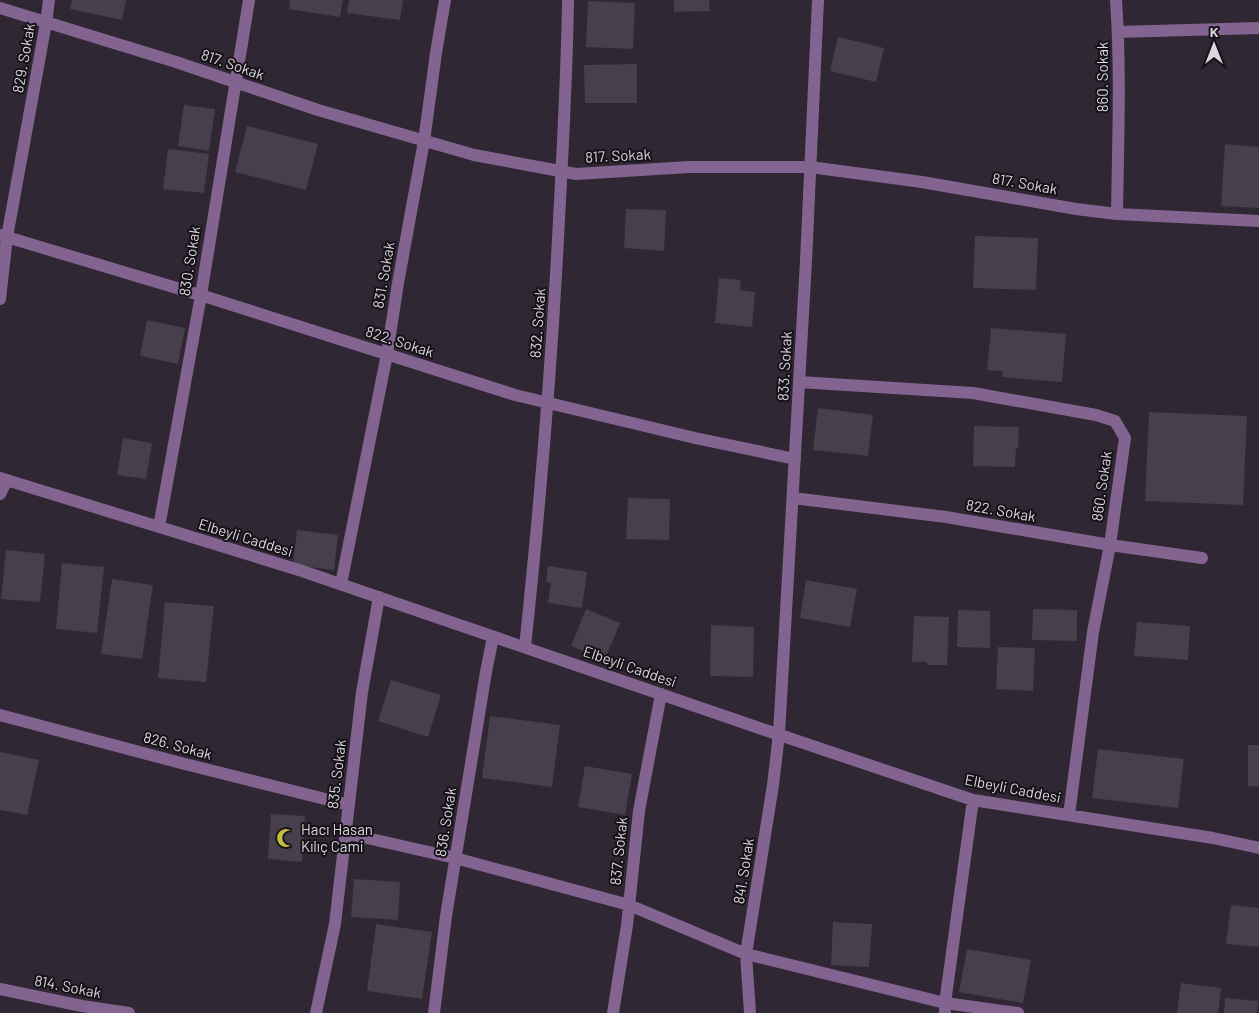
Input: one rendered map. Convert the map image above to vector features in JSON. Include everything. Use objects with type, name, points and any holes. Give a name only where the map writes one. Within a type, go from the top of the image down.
[{"type":"street","name":"829. Sokak","points":[[0,299],[4,236],[49,0]]},
{"type":"street","name":"830. Sokak","points":[[158,527],[201,295],[248,0]]},
{"type":"street","name":"831. Sokak","points":[[341,584],[387,354],[424,141],[445,0]]},
{"type":"street","name":"832. Sokak","points":[[525,647],[548,402],[567,74],[568,0]]},
{"type":"street","name":"833. Sokak","points":[[779,734],[818,0]]},
{"type":"street","name":"860. Sokak","points":[[1116,0],[1119,117],[1117,214]]},
{"type":"street","name":"817. Sokak","points":[[0,8],[176,62],[318,110],[474,156],[576,174],[689,167],[810,167],[922,182],[1076,209],[1117,214],[1259,220]]},
{"type":"street","points":[[1118,32],[1259,28]]},
{"type":"street","name":"822. Sokak","points":[[4,236],[201,295],[516,395],[695,438],[795,459]]},
{"type":"street","name":"860. Sokak","points":[[799,382],[973,393],[1096,415],[1116,421],[1124,438],[1110,545],[1093,632],[1069,815]]},
{"type":"street","points":[[0,494],[4,479]]},
{"type":"street","name":"Elbeyli Caddesi","points":[[4,479],[302,571],[973,800],[1213,838],[1259,848]]},
{"type":"street","name":"822. Sokak","points":[[793,498],[946,517],[1110,545],[1202,558]]},
{"type":"street","name":"835. Sokak","points":[[316,1013],[334,924],[362,692],[379,597]]},
{"type":"street","name":"836. Sokak","points":[[434,1013],[446,916],[493,637]]},
{"type":"street","name":"837. Sokak","points":[[613,1013],[629,905],[639,811],[661,694]]},
{"type":"street","name":"826. Sokak","points":[[0,714],[181,763],[349,805]]},
{"type":"street","name":"841. Sokak","points":[[750,1013],[746,954],[773,785],[779,734]]},
{"type":"street","points":[[945,1008],[973,800]]},
{"type":"street","points":[[345,832],[456,858],[629,905],[746,954],[945,1008],[1018,1013]]},
{"type":"street","name":"814. Sokak","points":[[0,989],[82,1006],[130,1013]]},
{"type":"building","points":[[72,0],[126,0],[122,20],[70,9]]},
{"type":"building","points":[[290,0],[343,0],[340,17],[289,9]]},
{"type":"building","points":[[349,0],[403,0],[400,20],[347,13]]},
{"type":"building","points":[[674,0],[709,0],[710,11],[674,12]]},
{"type":"building","points":[[588,1],[635,3],[633,49],[586,47]]},
{"type":"building","points":[[838,37],[884,48],[876,82],[830,71]]},
{"type":"building","points":[[637,64],[637,103],[585,103],[584,65]]},
{"type":"building","points":[[184,105],[215,109],[209,151],[178,146]]},
{"type":"building","points":[[247,126],[318,144],[306,190],[235,172]]},
{"type":"building","points":[[1225,144],[1259,147],[1259,208],[1221,206]]},
{"type":"building","points":[[168,149],[209,154],[204,193],[163,189]]},
{"type":"building","points":[[626,209],[666,210],[664,251],[624,248]]},
{"type":"building","points":[[975,236],[1038,238],[1036,290],[973,288]]},
{"type":"building","points":[[719,278],[741,280],[740,290],[755,292],[752,327],[715,323]]},
{"type":"building","points":[[147,320],[185,328],[178,364],[140,356]]},
{"type":"building","points":[[991,328],[1066,334],[1062,382],[1002,377],[1003,371],[987,370]]},
{"type":"building","points":[[818,408],[873,415],[868,456],[813,450]]},
{"type":"building","points":[[1149,412],[1247,416],[1243,505],[1145,501]]},
{"type":"building","points":[[974,426],[1019,427],[1015,467],[973,466]]},
{"type":"building","points":[[123,438],[152,443],[146,479],[117,475]]},
{"type":"building","points":[[628,498],[670,499],[669,540],[626,539]]},
{"type":"building","points":[[297,530],[338,535],[334,570],[293,565]]},
{"type":"building","points":[[6,550],[45,554],[40,602],[1,599]]},
{"type":"building","points":[[62,563],[104,567],[97,633],[56,629]]},
{"type":"building","points":[[548,566],[587,572],[582,608],[548,603],[551,583],[546,582]]},
{"type":"building","points":[[112,579],[153,585],[142,659],[101,654]]},
{"type":"building","points":[[806,580],[857,589],[850,627],[800,618]]},
{"type":"building","points":[[165,602],[214,606],[206,682],[158,678]]},
{"type":"building","points":[[586,609],[620,623],[605,659],[571,646]]},
{"type":"building","points":[[1033,609],[1077,610],[1077,641],[1032,640]]},
{"type":"building","points":[[958,610],[990,611],[990,648],[957,647]]},
{"type":"building","points":[[914,616],[949,617],[947,665],[927,665],[927,662],[912,662]]},
{"type":"building","points":[[1137,622],[1190,626],[1188,660],[1134,656]]},
{"type":"building","points":[[711,625],[754,627],[753,677],[710,676]]},
{"type":"building","points":[[998,647],[1035,648],[1033,691],[996,689]]},
{"type":"building","points":[[391,680],[441,695],[428,737],[378,721]]},
{"type":"building","points":[[490,716],[560,725],[552,787],[482,778]]},
{"type":"building","points":[[1248,745],[1259,745],[1259,787],[1248,786]]},
{"type":"building","points":[[1098,749],[1184,759],[1178,808],[1092,798]]},
{"type":"building","points":[[0,752],[39,760],[27,815],[0,810]]},
{"type":"building","points":[[585,766],[632,774],[625,815],[578,807]]},
{"type":"building","name":"Hacı Hasan Kılıç Cami","points":[[271,814],[305,816],[302,862],[268,859]]},
{"type":"building","points":[[354,879],[400,882],[398,920],[351,917]]},
{"type":"building","points":[[1231,905],[1259,908],[1259,947],[1226,944]]},
{"type":"building","points":[[833,922],[872,924],[869,967],[831,965]]},
{"type":"building","points":[[376,924],[432,932],[422,999],[367,991]]},
{"type":"building","points":[[967,949],[1031,960],[1023,1003],[959,992]]},
{"type":"building","points":[[1181,983],[1221,988],[1218,1013],[1177,1013]]},
{"type":"building","points":[[1225,998],[1258,1001],[1257,1013],[1224,1013]]},
{"type":"place","name":"Hacı Hasan Kılıç Cami","points":[[286,838]]}]
